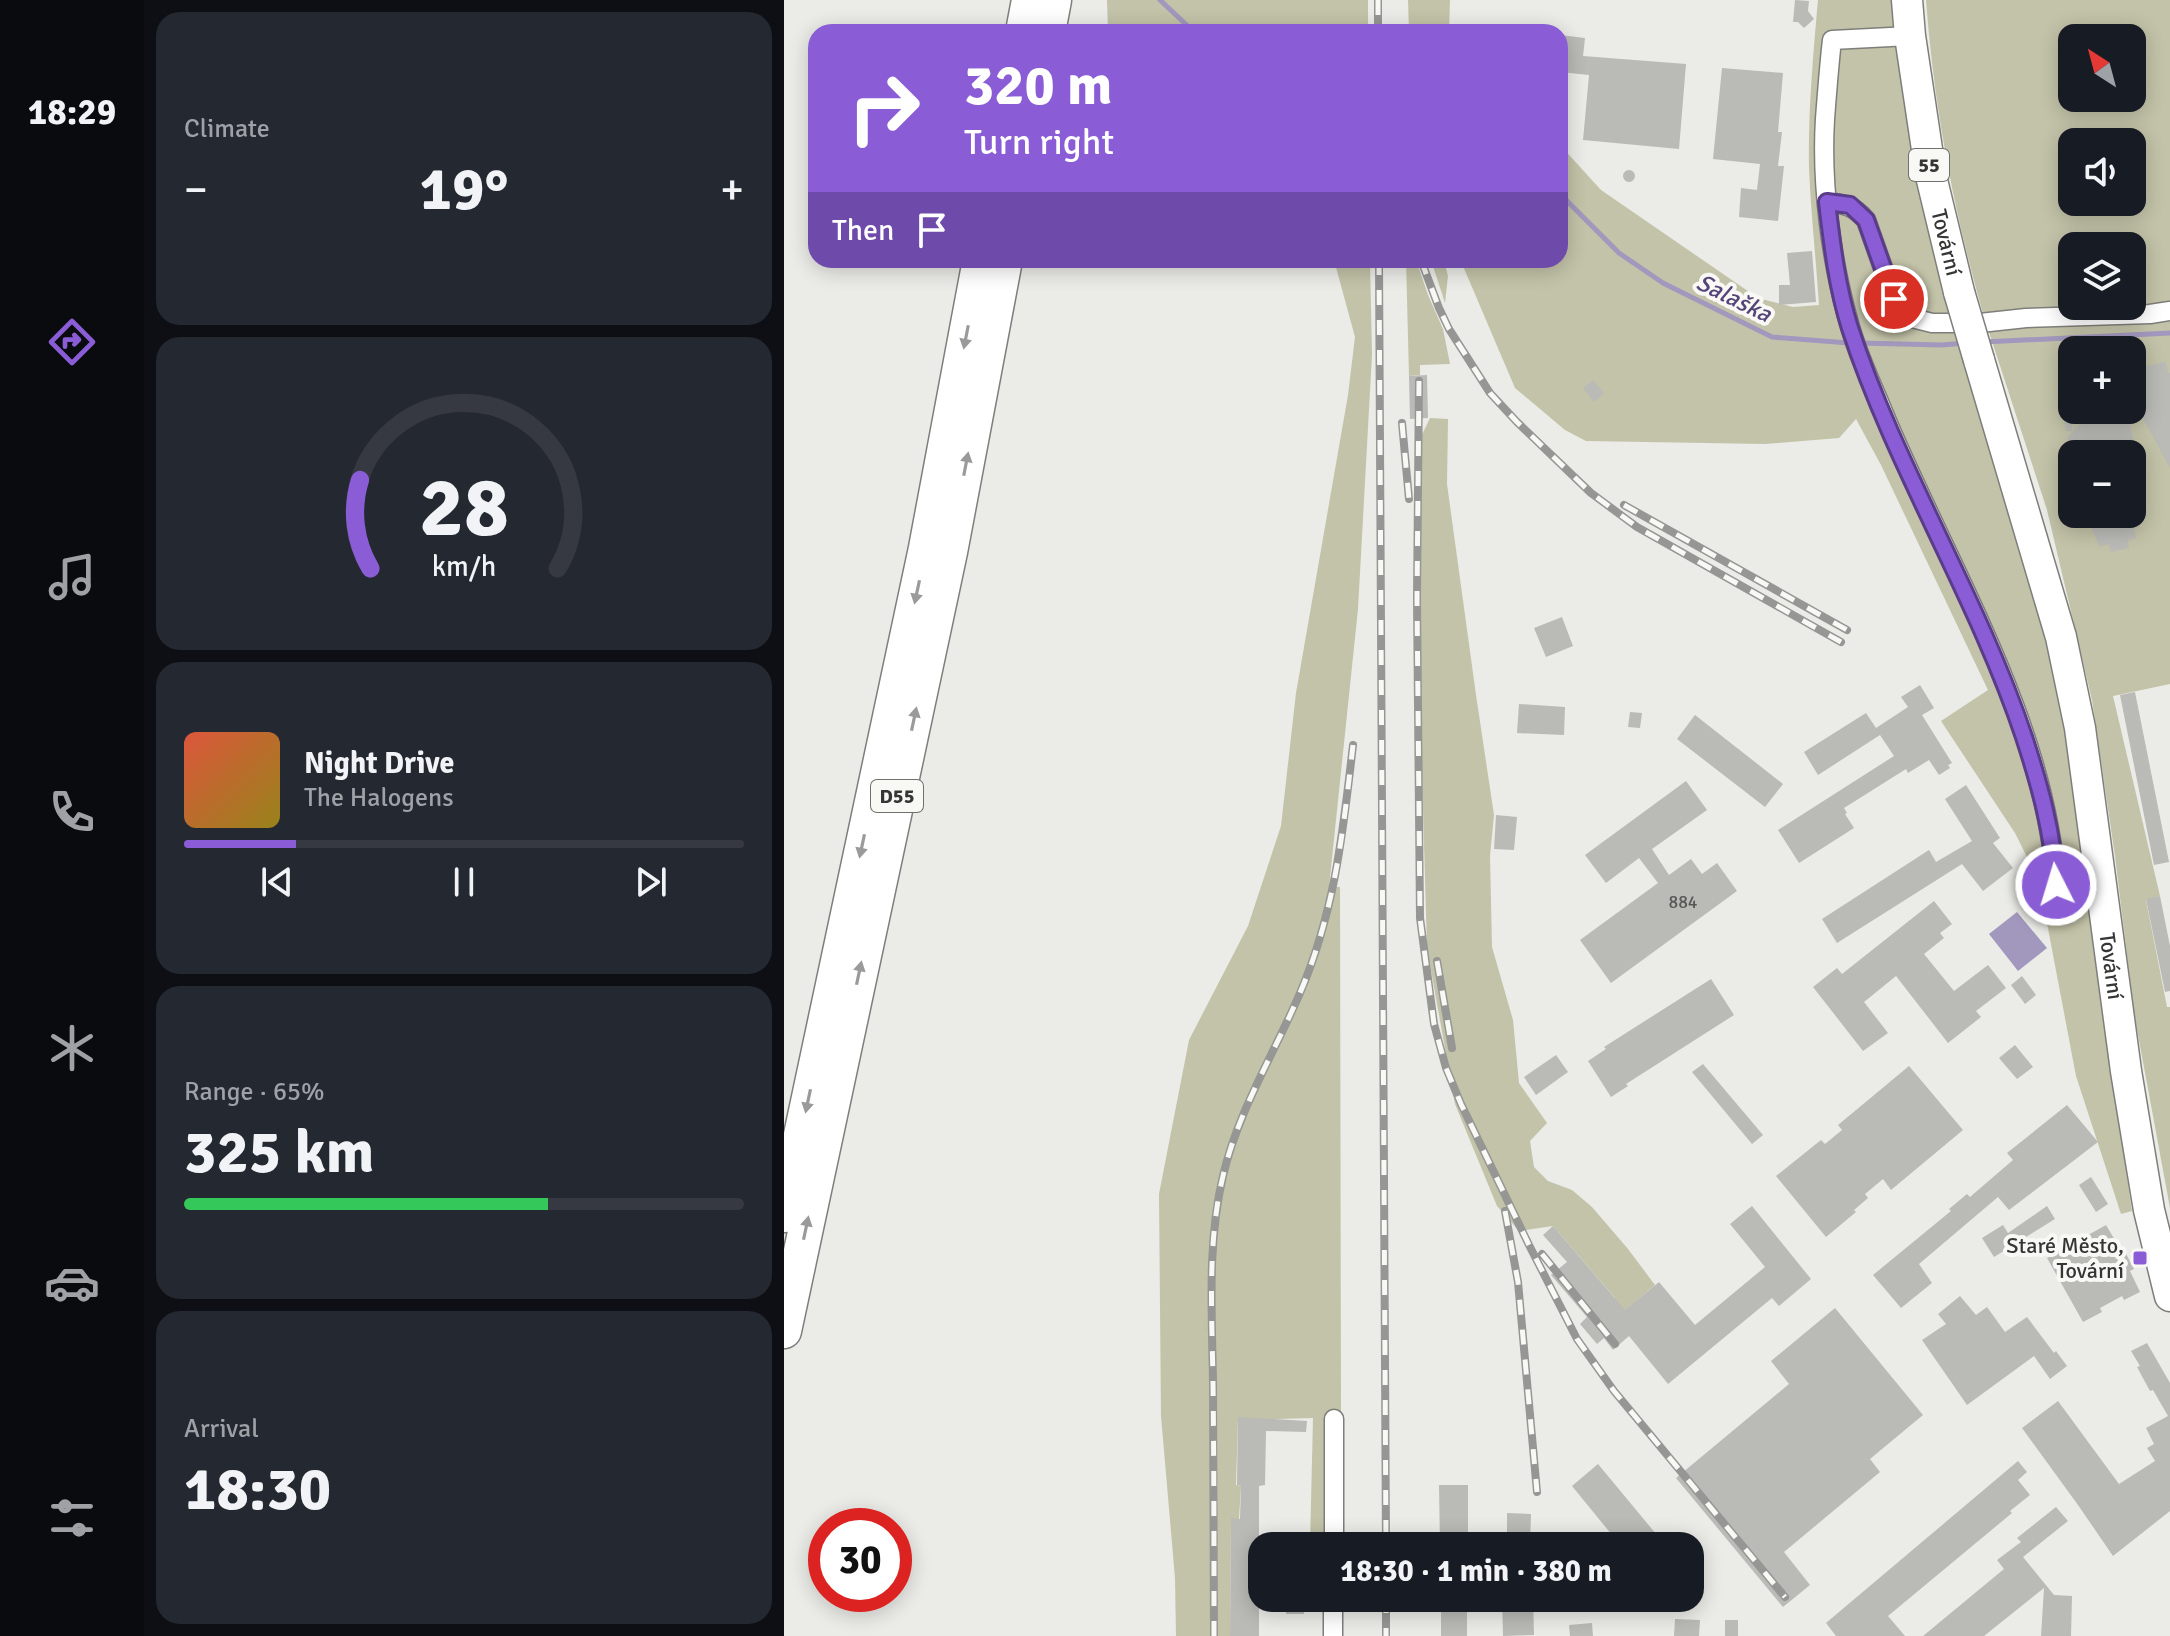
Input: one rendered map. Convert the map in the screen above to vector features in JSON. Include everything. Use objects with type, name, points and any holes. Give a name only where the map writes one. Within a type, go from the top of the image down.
[{"type":"highway","points":[[1024,24],[1029,0]]},
{"type":"highway","points":[[1050,24],[1054,0]]},
{"type":"highway","name":"D55","points":[[784,1215],[926,548],[978,268]]},
{"type":"highway","name":"D55","points":[[784,1331],[950,552],[1003,268]]},
{"type":"main road","name":"55","points":[[1907,0],[1910,36]]},
{"type":"main road","name":"Tovární","points":[[1910,36],[1931,176],[1959,292],[2061,637],[2074,698],[2126,1071],[2149,1210],[2170,1296]]},
{"type":"street","points":[[1910,36],[1832,40],[1825,122],[1827,202],[1836,272],[1849,325],[1897,446],[2009,693],[2045,806],[2054,849],[2056,885]]},
{"type":"street","points":[[1827,202],[1850,205],[1866,220],[1894,299],[1916,319],[1932,323],[1980,323],[2170,311]]},
{"type":"street","points":[[1334,1419],[1334,1532]]},
{"type":"street","points":[[1333,1612],[1333,1636]]},
{"type":"green space","points":[[1107,0],[1368,0],[1368,24],[1108,24]]},
{"type":"green space","points":[[1408,0],[1450,0],[1449,24],[1409,24]]},
{"type":"green space","points":[[1818,0],[1893,0],[1941,280],[2026,567],[2060,696],[2132,1211],[2121,1214],[2076,1076],[2039,881],[2015,833],[1941,721],[1988,690],[1856,419],[1839,438],[1765,444],[1586,441],[1565,430],[1515,388],[1464,268],[1568,268],[1568,154],[1601,190],[1758,298],[1793,307],[1819,305],[1810,185],[1811,84]]},
{"type":"green space","points":[[1926,0],[2170,0],[2170,305],[2146,307],[2146,232],[2058,232],[2058,312],[1984,317],[1963,239],[1934,80]]},
{"type":"green space","points":[[1336,268],[1370,268],[1372,355],[1358,609],[1329,887],[1340,887],[1341,1418],[1329,1532],[1310,1532],[1313,1418],[1238,1420],[1236,1485],[1241,1486],[1239,1519],[1231,1519],[1230,1636],[1176,1636],[1175,1578],[1161,1416],[1159,1194],[1189,1040],[1248,926],[1281,826],[1296,693],[1348,395],[1355,337]]},
{"type":"green space","points":[[1406,268],[1419,268],[1443,329],[1450,364],[1420,365],[1420,375],[1409,376]]},
{"type":"green space","points":[[1434,268],[1446,268],[1445,303]]},
{"type":"green space","points":[[2170,317],[2170,684],[2113,696],[2160,896],[2146,900],[2167,1007],[2170,1007],[2170,1208],[2134,1013],[2092,700],[2047,510],[1988,329]]},
{"type":"green space","points":[[1430,418],[1448,419],[1447,484],[1494,815],[1490,856],[1492,947],[1513,1020],[1519,1083],[1547,1123],[1530,1141],[1534,1167],[1548,1181],[1572,1190],[1592,1207],[1655,1285],[1615,1319],[1615,1298],[1553,1226],[1519,1231],[1497,1206],[1455,1104],[1427,948],[1417,599],[1419,441]]},
{"type":"shaded area","points":[[2017,912],[2047,948],[2018,971],[1989,934]]},
{"type":"building","points":[[1795,0],[1809,1],[1808,11],[1814,19],[1804,28],[1793,22]]},
{"type":"building","points":[[1568,36],[1585,38],[1583,56],[1686,64],[1679,149],[1583,140],[1589,75],[1568,73]]},
{"type":"building","points":[[1722,68],[1783,73],[1778,166],[1784,166],[1778,221],[1739,217],[1741,188],[1757,190],[1760,164],[1713,159]]},
{"type":"building","points":[[1629,170],[1635,176],[1629,182],[1623,176]]},
{"type":"building","points":[[1812,251],[1816,302],[1779,305],[1779,285],[1790,285],[1787,253]]},
{"type":"building","points":[[2166,362],[2170,373],[2170,468],[2146,424],[2146,366]]},
{"type":"building","points":[[1427,375],[1428,418],[1410,419],[1409,376]]},
{"type":"building","points":[[1593,380],[1604,393],[1594,402],[1583,388]]},
{"type":"building","points":[[2065,424],[2072,424],[2072,431],[2066,431]]},
{"type":"building","points":[[2080,424],[2130,424],[2133,440],[2068,440]]},
{"type":"building","points":[[2092,528],[2134,528],[2136,538],[2128,540],[2129,548],[2111,552],[2109,544],[2099,546]]},
{"type":"building","points":[[1562,617],[1573,646],[1546,657],[1534,628]]},
{"type":"building","points":[[1920,685],[1934,708],[1922,715],[1952,763],[1948,765],[1950,768],[1939,775],[1929,760],[1908,773],[1906,769],[1844,808],[1854,828],[1799,863],[1778,830],[1894,756],[1880,735],[1818,775],[1804,752],[1866,713],[1876,728],[1908,707],[1901,697]]},
{"type":"building","points":[[2135,692],[2169,862],[2154,865],[2120,695]]},
{"type":"building","points":[[1519,704],[1565,707],[1564,735],[1517,733]]},
{"type":"building","points":[[1630,712],[1642,713],[1640,728],[1628,727]]},
{"type":"building","points":[[1695,715],[1783,784],[1765,807],[1677,739]]},
{"type":"building","points":[[1686,781],[1707,810],[1652,849],[1669,875],[1691,859],[1702,874],[1717,863],[1737,891],[1611,983],[1580,940],[1658,883],[1639,858],[1606,883],[1585,855]]},
{"type":"building","points":[[1966,785],[2000,838],[1993,843],[2013,868],[1983,891],[1962,864],[1837,943],[1822,919],[1929,850],[1936,862],[1972,841],[1945,799]]},
{"type":"building","points":[[1496,815],[1517,817],[1514,850],[1494,849]]},
{"type":"building","points":[[2160,896],[2170,946],[2170,991],[2165,992],[2146,899]]},
{"type":"building","points":[[1934,901],[1952,924],[1940,933],[1944,938],[1924,954],[1954,991],[1988,965],[2006,988],[1976,1011],[1981,1017],[1948,1043],[1896,976],[1864,1002],[1888,1033],[1863,1051],[1813,987],[1837,968],[1842,974]]},
{"type":"building","points":[[2022,976],[2036,995],[2025,1004],[2011,985]]},
{"type":"building","points":[[1711,979],[1734,1015],[1626,1084],[1628,1086],[1611,1097],[1588,1061],[1606,1049],[1604,1047]]},
{"type":"building","points":[[2015,1045],[2033,1067],[2017,1079],[1999,1058]]},
{"type":"building","points":[[1556,1055],[1568,1072],[1536,1095],[1524,1077]]},
{"type":"building","points":[[1703,1064],[1763,1135],[1752,1144],[1692,1072]]},
{"type":"building","points":[[1909,1066],[1963,1130],[1891,1190],[1883,1179],[1865,1194],[1868,1198],[1854,1210],[1856,1212],[1826,1237],[1776,1176],[1821,1140],[1825,1144],[1842,1130],[1838,1125]]},
{"type":"building","points":[[2067,1105],[2098,1142],[2009,1210],[1998,1197],[1919,1264],[1932,1283],[1901,1308],[1873,1275],[1951,1211],[1949,1209],[1967,1194],[1970,1197],[2013,1160],[2007,1153]]},
{"type":"building","points":[[2091,1177],[2108,1204],[2096,1212],[2079,1185]]},
{"type":"building","points":[[1752,1206],[1811,1279],[1779,1306],[1772,1298],[1668,1384],[1629,1336],[1613,1350],[1604,1338],[1597,1344],[1580,1324],[1587,1317],[1551,1275],[1567,1262],[1543,1235],[1553,1226],[1625,1310],[1659,1282],[1695,1325],[1765,1267],[1730,1224]]},
{"type":"building","points":[[2047,1206],[2055,1219],[1994,1257],[1982,1238],[2003,1225],[2008,1233]]},
{"type":"building","points":[[2106,1225],[2134,1269],[2130,1271],[2140,1292],[2124,1300],[2122,1296],[2083,1322],[2047,1258]]},
{"type":"building","points":[[1960,1296],[1976,1315],[1987,1307],[2005,1332],[2027,1317],[2067,1366],[2050,1379],[2034,1356],[1967,1405],[1922,1340],[1946,1324],[1938,1314]]},
{"type":"building","points":[[1835,1308],[1923,1415],[1870,1459],[1880,1472],[1784,1552],[1810,1585],[1783,1607],[1676,1478],[1789,1384],[1771,1361]]},
{"type":"building","points":[[2147,1343],[2170,1383],[2170,1511],[2113,1556],[2022,1428],[2058,1401],[2119,1484],[2155,1461],[2147,1448],[2154,1444],[2146,1428],[2168,1416],[2153,1390],[2150,1391],[2131,1351]]},
{"type":"building","points":[[1238,1417],[1307,1421],[1306,1432],[1266,1431],[1265,1485],[1259,1486],[1259,1532],[1248,1532],[1248,1612],[1259,1612],[1259,1636],[1230,1636],[1231,1518],[1240,1519],[1241,1486],[1237,1485]]},
{"type":"building","points":[[2018,1461],[2027,1472],[2018,1480],[2030,1495],[1888,1616],[1905,1636],[1836,1636],[1826,1623]]},
{"type":"building","points":[[1598,1464],[1654,1532],[1610,1532],[1572,1486]]},
{"type":"building","points":[[1439,1485],[1468,1485],[1468,1532],[1440,1532]]},
{"type":"building","points":[[2056,1507],[2068,1521],[2023,1557],[2054,1595],[2072,1596],[2071,1636],[2041,1636],[2044,1588],[1984,1636],[1923,1636],[2004,1569],[1997,1560],[2021,1542],[2017,1538]]},
{"type":"building","points":[[1507,1513],[1531,1514],[1530,1532],[1507,1532]]},
{"type":"building","points":[[1441,1612],[1467,1612],[1467,1636],[1441,1636]]},
{"type":"building","points":[[1502,1612],[1533,1612],[1534,1635],[1503,1636]]},
{"type":"building","points":[[1675,1619],[1700,1620],[1699,1636],[1674,1636]]},
{"type":"building","points":[[1725,1620],[1738,1620],[1738,1636],[1725,1636]]},
{"type":"building","points":[[1592,1623],[1593,1636],[1570,1636],[1569,1625]]},
{"type":"waterway","name":"Salaška","points":[[1160,0],[1186,24]]},
{"type":"waterway","name":"Salaška","points":[[1568,202],[1619,253],[1663,283],[1772,337],[1849,343]]},
{"type":"waterway","name":"Salaška","points":[[1983,342],[2170,333]]},
{"type":"waterway","name":"Salaška","points":[[1859,343],[1965,343]]},
{"type":"railway","points":[[1378,0],[1378,24]]},
{"type":"railway","points":[[1379,268],[1386,1532]]},
{"type":"railway","points":[[1424,268],[1449,329],[1490,393],[1591,493],[1637,527],[1841,642]]},
{"type":"railway","points":[[1419,381],[1417,599],[1420,918],[1434,1024],[1446,1068],[1577,1339],[1614,1391],[1785,1597]]},
{"type":"railway","points":[[1402,423],[1409,499]]},
{"type":"railway","points":[[1624,505],[1847,630]]},
{"type":"railway","points":[[1214,1636],[1212,1279],[1218,1201],[1238,1129],[1300,993],[1322,932],[1341,840],[1353,745]]},
{"type":"railway","points":[[1437,961],[1452,1048]]},
{"type":"railway","points":[[1505,1211],[1518,1282],[1537,1492]]},
{"type":"railway","points":[[1542,1254],[1615,1344]]},
{"type":"railway","points":[[1386,1612],[1386,1636]]},
{"type":"place","name":"Staré Město, Tovární","points":[[2140,1258]]},
{"type":"route","points":[[1894,299],[1866,220],[1850,205],[1827,202],[1836,272],[1849,325],[1897,446],[2009,693],[2045,806],[2054,849],[2056,885]]}]
